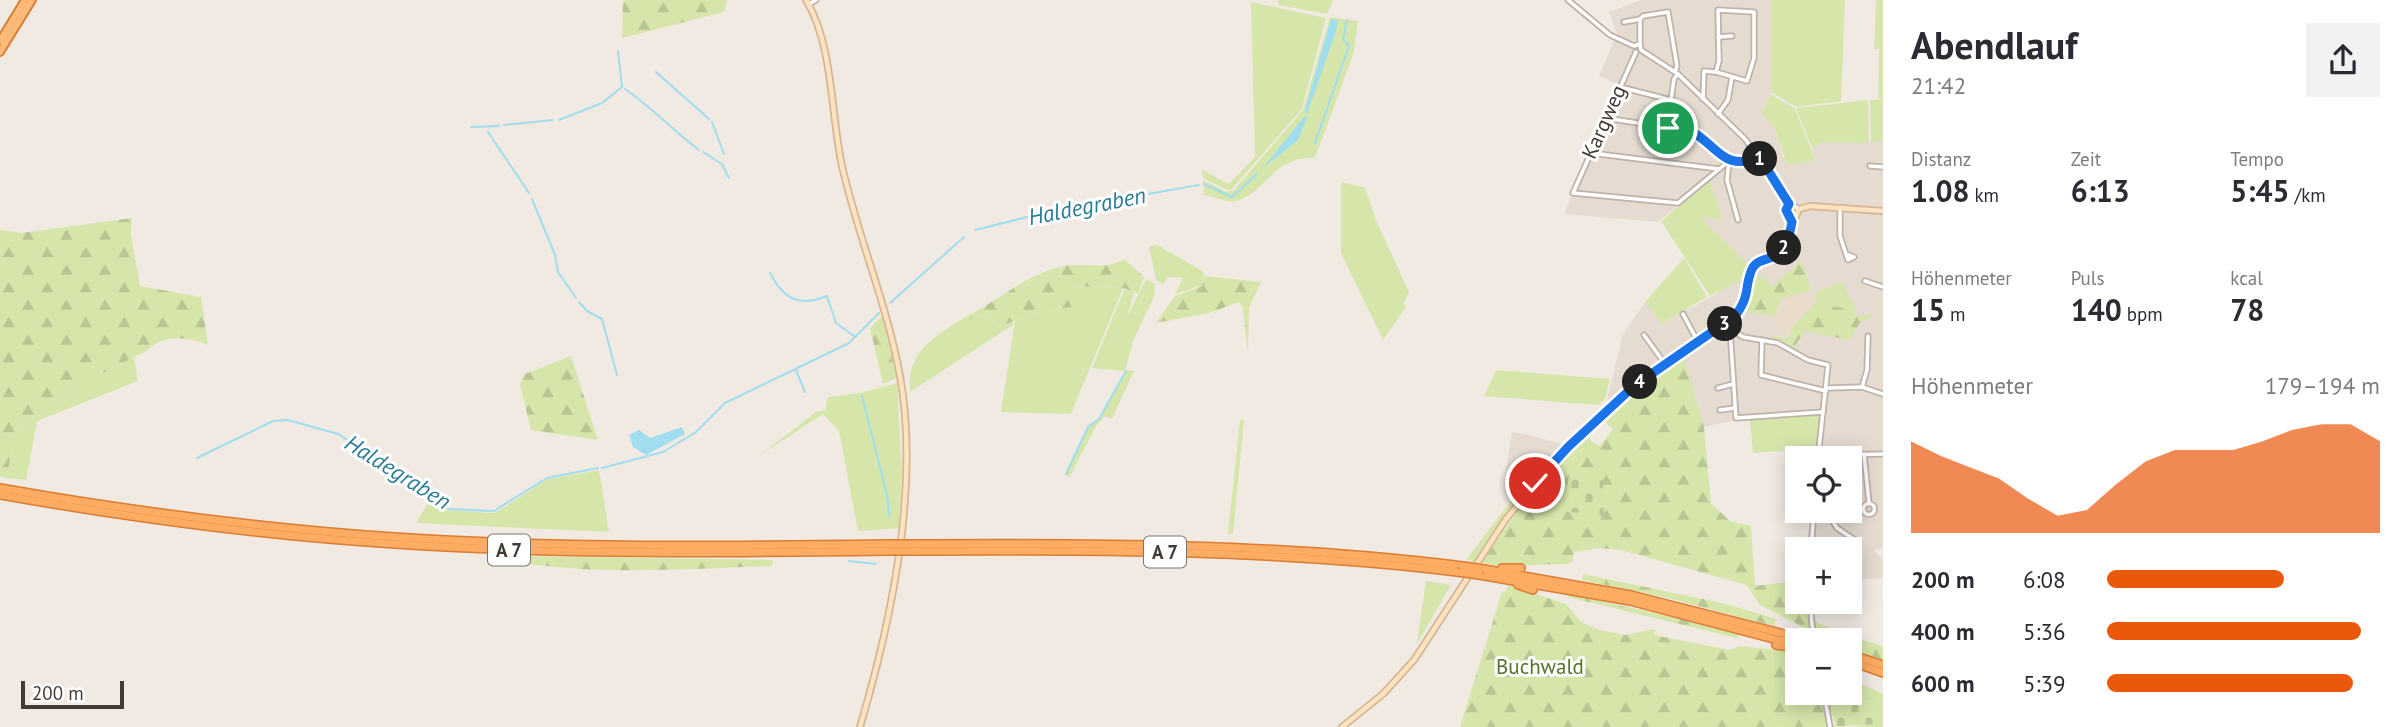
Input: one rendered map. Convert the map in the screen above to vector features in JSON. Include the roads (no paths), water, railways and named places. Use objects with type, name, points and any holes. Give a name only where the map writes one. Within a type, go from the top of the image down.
[{"type":"highway","points":[[0,41],[25,0]]},
{"type":"highway","points":[[0,52],[32,0]]},
{"type":"highway","name":"A 7","points":[[0,488],[103,509]]},
{"type":"highway","name":"A 7","points":[[0,495],[132,513],[307,530],[480,542],[888,547],[1227,547],[1362,555],[1657,600],[1785,632]]},
{"type":"highway","points":[[1481,572],[1521,568]]},
{"type":"highway","name":"A 7","points":[[1481,572],[1494,577],[1643,604],[1785,643]]},
{"type":"highway","points":[[1494,577],[1533,590]]},
{"type":"highway","points":[[1776,645],[1785,645]]},
{"type":"highway","points":[[1862,658],[1883,665]]},
{"type":"highway","points":[[1862,665],[1883,673]]},
{"type":"main road","points":[[807,2],[822,44],[846,182],[889,327],[903,399],[906,463],[901,529],[883,632],[860,727]]},
{"type":"main road","points":[[1342,727],[1373,703],[1414,660],[1483,551],[1535,483],[1611,406],[1665,364],[1728,326],[1745,301],[1755,266],[1780,253],[1785,247],[1799,209],[1810,206],[1883,211]]},
{"type":"street","points":[[807,2],[816,0]]},
{"type":"street","points":[[1568,0],[1610,35],[1634,46],[1676,73],[1761,159],[1789,204],[1799,209]]},
{"type":"street","points":[[1703,99],[1704,71],[1747,81],[1754,58],[1755,12],[1718,10],[1716,72]]},
{"type":"street","points":[[1624,22],[1668,12],[1677,66],[1671,100]]},
{"type":"street","points":[[1639,51],[1640,19]]},
{"type":"street","points":[[1718,37],[1732,36]]},
{"type":"street","points":[[1634,46],[1640,44]]},
{"type":"street","name":"Kargweg","points":[[1639,51],[1619,87],[1573,193],[1678,203],[1719,169]]},
{"type":"street","points":[[1718,114],[1728,100],[1732,77]]},
{"type":"street","points":[[1619,87],[1671,100],[1694,132],[1715,153],[1729,161],[1761,159]]},
{"type":"street","points":[[1606,118],[1694,132]]},
{"type":"street","points":[[1591,153],[1719,169],[1729,161]]},
{"type":"street","points":[[1729,161],[1727,180],[1738,220]]},
{"type":"street","points":[[1871,166],[1883,167]]},
{"type":"street","points":[[1789,204],[1786,210],[1792,222]]},
{"type":"street","points":[[1840,210],[1840,236],[1846,254]]},
{"type":"street","points":[[1865,281],[1883,287]]},
{"type":"street","points":[[1683,314],[1698,342]]},
{"type":"street","points":[[1728,326],[1742,337],[1784,345],[1808,360],[1827,364],[1827,389],[1818,446]]},
{"type":"street","points":[[1728,326],[1738,419],[1823,412]]},
{"type":"street","points":[[1644,335],[1665,364]]},
{"type":"street","points":[[1861,387],[1867,370],[1868,336]]},
{"type":"street","points":[[1762,340],[1761,375],[1827,389],[1861,387],[1883,394]]},
{"type":"street","points":[[1718,387],[1733,384]]},
{"type":"street","points":[[1720,410],[1735,408]]},
{"type":"street","points":[[1869,503],[1864,454],[1883,454]]},
{"type":"street","points":[[1834,523],[1850,537]]},
{"type":"street","points":[[1826,705],[1830,727]]},
{"type":"water","points":[[1331,19],[1338,21],[1336,31],[1307,114],[1305,110]]},
{"type":"water","points":[[1305,116],[1307,118],[1298,140],[1263,168]]},
{"type":"water","points":[[682,427],[685,434],[646,455],[633,447],[629,435],[639,430],[650,438]]},
{"type":"waterway","points":[[1315,143],[1349,46],[1343,39],[1347,20]]},
{"type":"waterway","points":[[559,120],[602,103],[622,87],[618,51]]},
{"type":"waterway","points":[[656,72],[709,119]]},
{"type":"waterway","points":[[625,89],[699,150]]},
{"type":"waterway","points":[[504,125],[553,120]]},
{"type":"waterway","points":[[712,122],[724,154]]},
{"type":"waterway","points":[[471,127],[499,126]]},
{"type":"waterway","points":[[488,132],[529,193]]},
{"type":"waterway","points":[[703,152],[722,164],[729,178]]},
{"type":"waterway","name":"Haldegraben","points":[[1204,184],[1232,197],[1257,174]]},
{"type":"waterway","name":"Haldegraben","points":[[975,230],[1056,210],[1199,185]]},
{"type":"waterway","points":[[532,199],[555,255],[558,272],[576,298]]},
{"type":"waterway","name":"Haldegraben","points":[[890,303],[964,237]]},
{"type":"waterway","points":[[770,273],[781,290],[794,299],[809,301],[827,296],[836,323],[854,336]]},
{"type":"waterway","points":[[579,302],[587,311],[602,319],[617,375]]},
{"type":"waterway","name":"Haldegraben","points":[[602,468],[663,452],[696,432],[725,403],[849,343],[879,313]]},
{"type":"waterway","points":[[796,370],[805,392]]},
{"type":"waterway","points":[[1066,474],[1088,427],[1099,419],[1126,371]]},
{"type":"waterway","points":[[862,396],[888,499],[889,516]]},
{"type":"waterway","name":"Haldegraben","points":[[197,458],[273,421],[288,420],[338,434],[431,494],[448,509],[494,511],[547,478],[598,468]]},
{"type":"waterway","points":[[849,561],[876,564]]},
{"type":"park label","name":"Buchwald","points":[[1540,667]]}]
